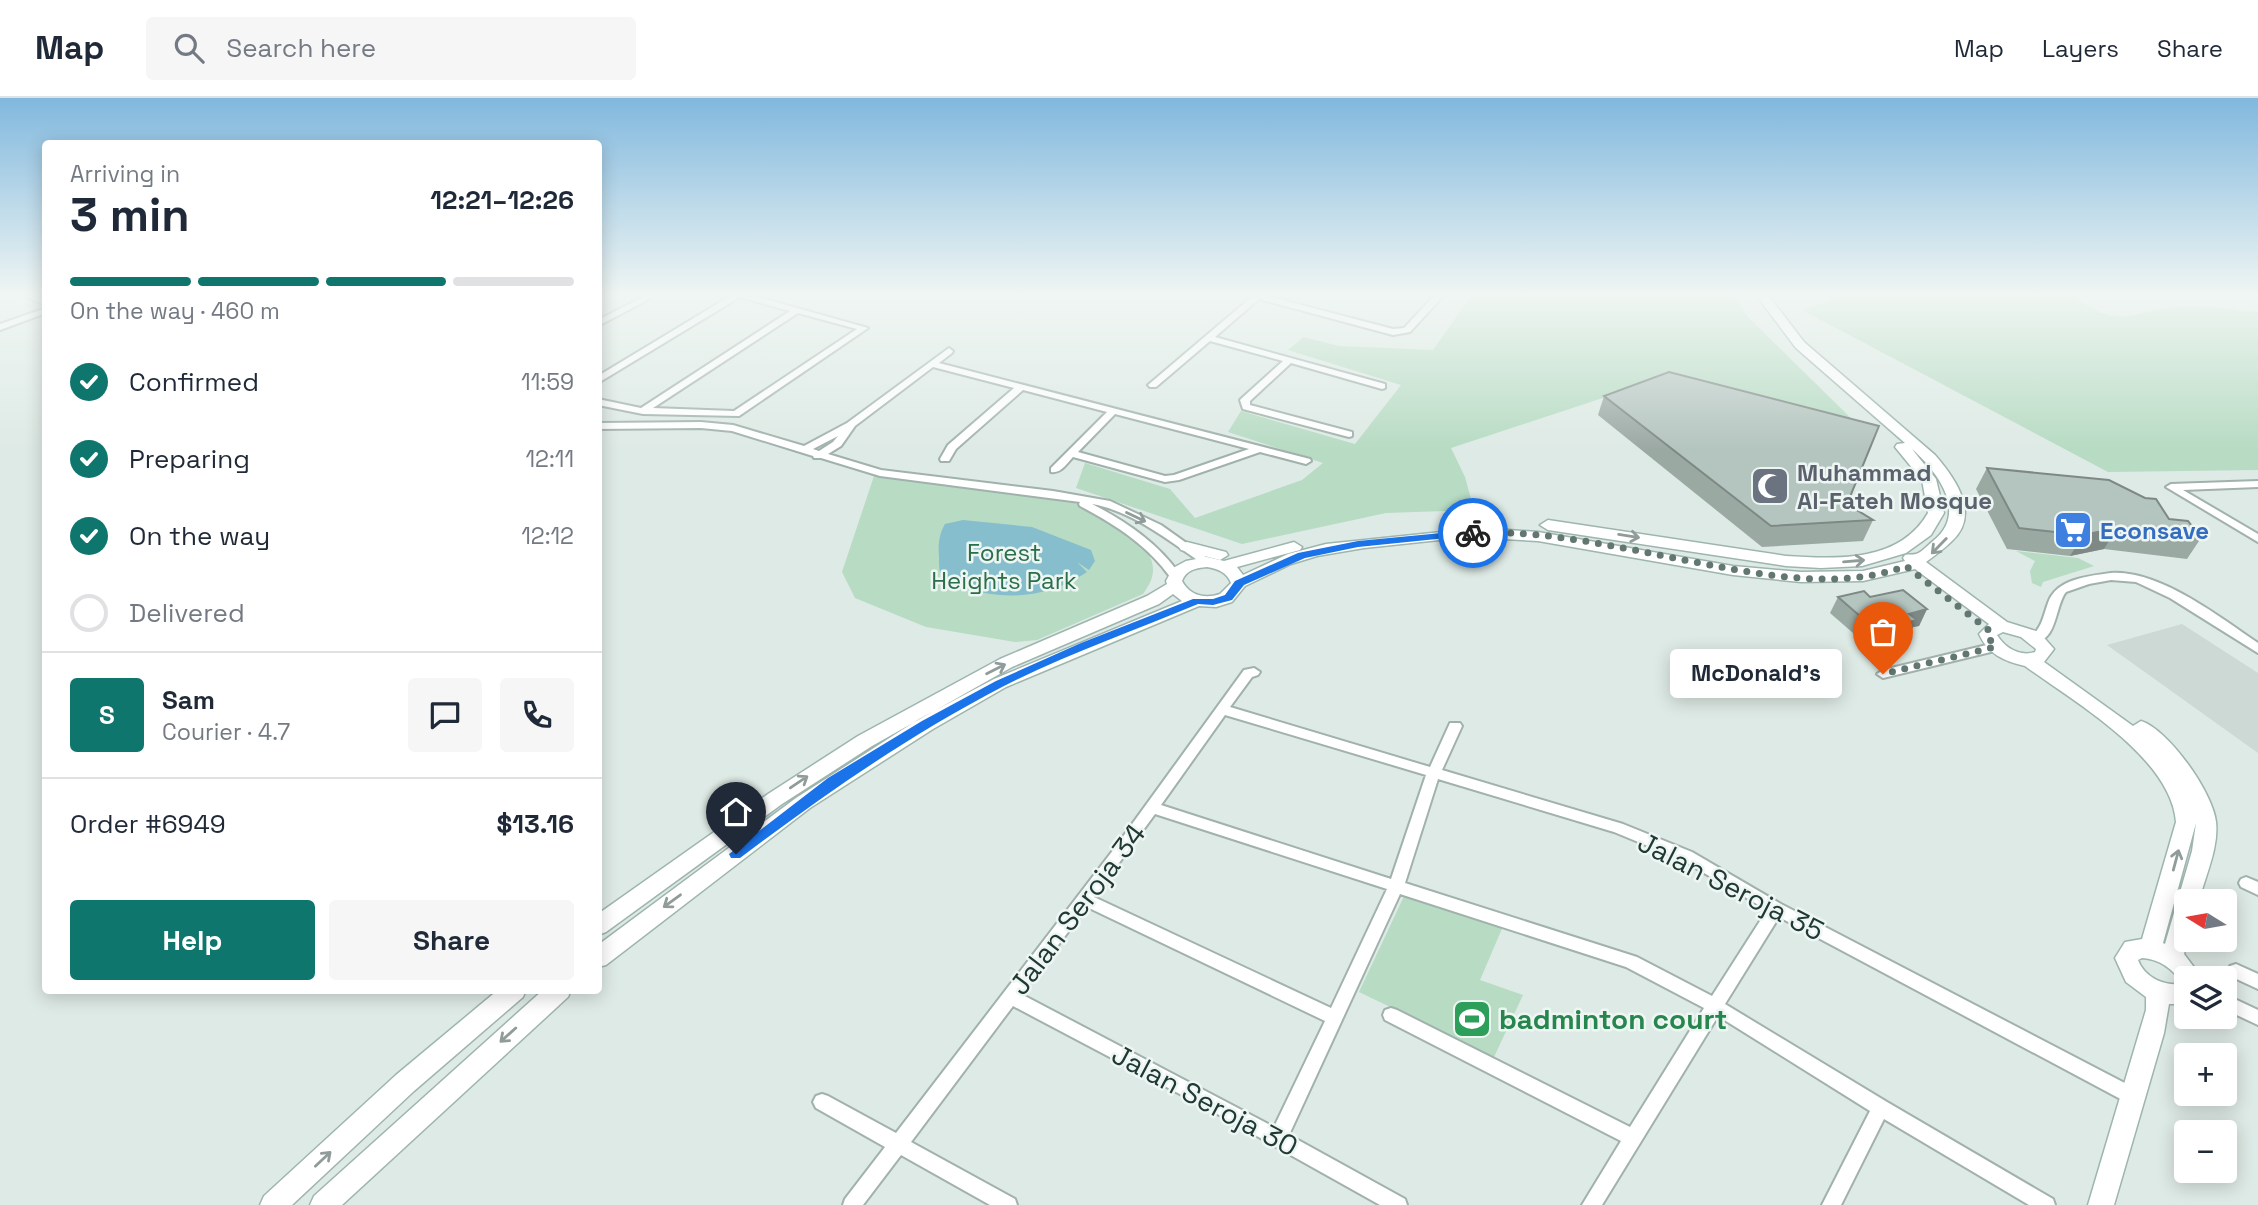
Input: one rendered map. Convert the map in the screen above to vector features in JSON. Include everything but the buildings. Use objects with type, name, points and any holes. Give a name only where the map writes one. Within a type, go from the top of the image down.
[{"type":"street","points":[[602,378],[653,347]]},
{"type":"street","points":[[643,411],[741,347]]},
{"type":"street","points":[[602,403],[643,411],[736,414],[836,347]]},
{"type":"street","points":[[1153,385],[1199,347]]},
{"type":"street","points":[[1239,347],[1382,386]]},
{"type":"street","points":[[1239,583],[1276,565],[1326,549],[1489,532],[1548,537],[1741,571],[1806,579],[1871,576],[1903,558],[1925,532],[1936,513],[1928,479],[1903,448],[1788,347]]},
{"type":"street","points":[[602,923],[775,799],[865,741],[1006,663],[1153,600],[1191,564],[1215,564],[1320,540],[1489,522],[1525,522],[1604,532],[1786,561],[1903,558],[1939,549],[1956,525],[1956,498],[1947,477],[1930,458],[1802,347]]},
{"type":"street","points":[[803,451],[850,425],[949,351]]},
{"type":"street","points":[[1288,361],[1245,400],[1246,407],[1349,435]]},
{"type":"street","points":[[932,364],[1306,461]]},
{"type":"street","points":[[945,459],[952,447],[1022,386]]},
{"type":"street","points":[[1055,470],[1114,410]]},
{"type":"street","points":[[602,426],[701,425],[733,428],[880,473],[1053,494],[1071,497],[1105,503],[1157,527],[1186,547],[1235,573],[1238,589],[1229,597],[1213,602],[1197,601],[1183,595],[1164,558],[1140,536],[1116,520],[1071,497]]},
{"type":"street","points":[[818,456],[837,444],[850,425]]},
{"type":"street","points":[[1070,453],[1165,479],[1261,449]]},
{"type":"street","points":[[2258,484],[2171,487],[2258,539]]},
{"type":"street","points":[[2241,530],[2258,529]]},
{"type":"street","points":[[1186,547],[1225,556],[1276,552]]},
{"type":"street","points":[[1903,558],[1996,635],[2011,656],[2037,651]]},
{"type":"street","points":[[2037,651],[2055,596],[2063,589],[2123,576],[2138,579],[2186,604],[2258,649]]},
{"type":"street","points":[[602,955],[803,803],[926,724],[1000,683],[1197,601]]},
{"type":"street","points":[[1883,674],[1996,635],[2021,630],[2037,651],[2058,670],[2160,743],[2190,786],[2204,812],[2206,824],[2191,889]]},
{"type":"street","points":[[2037,651],[2140,741],[2160,765],[2185,811],[2186,822],[2150,948]]},
{"type":"street","name":"Jalan Seroja 34","points":[[852,1205],[1153,808],[1248,674],[1254,672]]},
{"type":"street","name":"Jalan Seroja 35","points":[[1224,710],[1433,775],[1618,828],[1687,856],[1776,908],[2134,1097]]},
{"type":"street","points":[[1278,1138],[1396,887],[1433,775],[1455,726]]},
{"type":"street","points":[[1153,808],[1631,962],[1717,1007],[2046,1205]]},
{"type":"street","points":[[1085,899],[1335,1018]]},
{"type":"street","points":[[1591,1205],[1631,1136],[1717,1007],[1776,908]]},
{"type":"street","points":[[2174,995],[2157,991],[2138,979],[2127,965],[2126,958],[2133,949],[2150,948],[2172,957],[2181,966]]},
{"type":"street","points":[[2172,957],[2174,950]]},
{"type":"street","points":[[2237,972],[2258,982]]},
{"type":"street","points":[[2101,1205],[2158,1010],[2157,991]]},
{"type":"street","points":[[273,1205],[405,1083],[509,994]]},
{"type":"street","points":[[323,1205],[556,994]]},
{"type":"street","name":"Jalan Seroja 30","points":[[1011,998],[1278,1138],[1398,1205]]},
{"type":"street","points":[[2237,1008],[2258,1018]]},
{"type":"street","points":[[1391,1015],[1631,1136]]},
{"type":"street","points":[[822,1102],[1008,1205]]},
{"type":"street","points":[[1831,1205],[1881,1108]]},
{"type":"shaded area","points":[[2182,624],[2258,673],[2258,753],[2107,645]]},
{"type":"green space","points":[[1292,347],[1355,347],[1433,350],[1435,347],[1778,347],[1862,429],[1651,382],[1451,448],[1465,477],[1474,510],[1386,513],[1242,544],[1076,488],[1085,463],[1170,489],[1195,518],[1302,480],[1323,463],[1228,432],[1241,411],[1355,444],[1401,385],[1288,350]]},
{"type":"green space","points":[[1871,347],[2258,347],[2258,470],[2108,472]]},
{"type":"green space","name":"Forest Heights Park","points":[[875,473],[1018,492],[1074,503],[1114,523],[1138,541],[1151,559],[1153,573],[1150,582],[1143,594],[1037,640],[1015,642],[926,627],[855,598],[842,572]]},
{"type":"green space","points":[[2016,551],[2078,558],[2094,566],[2043,582],[2041,587],[2032,583],[2030,571],[2035,561]]},
{"type":"green space","points":[[1406,892],[1504,924],[1480,980],[1523,995],[1494,1057],[1359,992]]},
{"type":"water","points":[[963,520],[1032,527],[1091,550],[1095,561],[1089,570],[1077,562],[1087,572],[1044,592],[998,595],[967,589],[945,578],[939,566],[940,536],[945,524]]},
{"type":"way so far","points":[[1473,533],[1516,533],[1548,537],[1741,571],[1806,579],[1871,576],[1906,566],[1990,631],[1989,638],[1995,647],[1883,674]]},
{"type":"place","name":"Muhammad Al-Fateh Mosque","points":[[1770,486]]},
{"type":"place","name":"Econsave","points":[[2073,530]]},
{"type":"place","name":"McDonald's","points":[[1883,674]]},
{"type":"place","name":"badminton court","points":[[1472,1019]]},
{"type":"route","points":[[736,854],[832,782],[926,724],[1000,683],[1085,645],[1197,601],[1222,600],[1238,589],[1239,583],[1302,555],[1358,544],[1473,533]]}]
